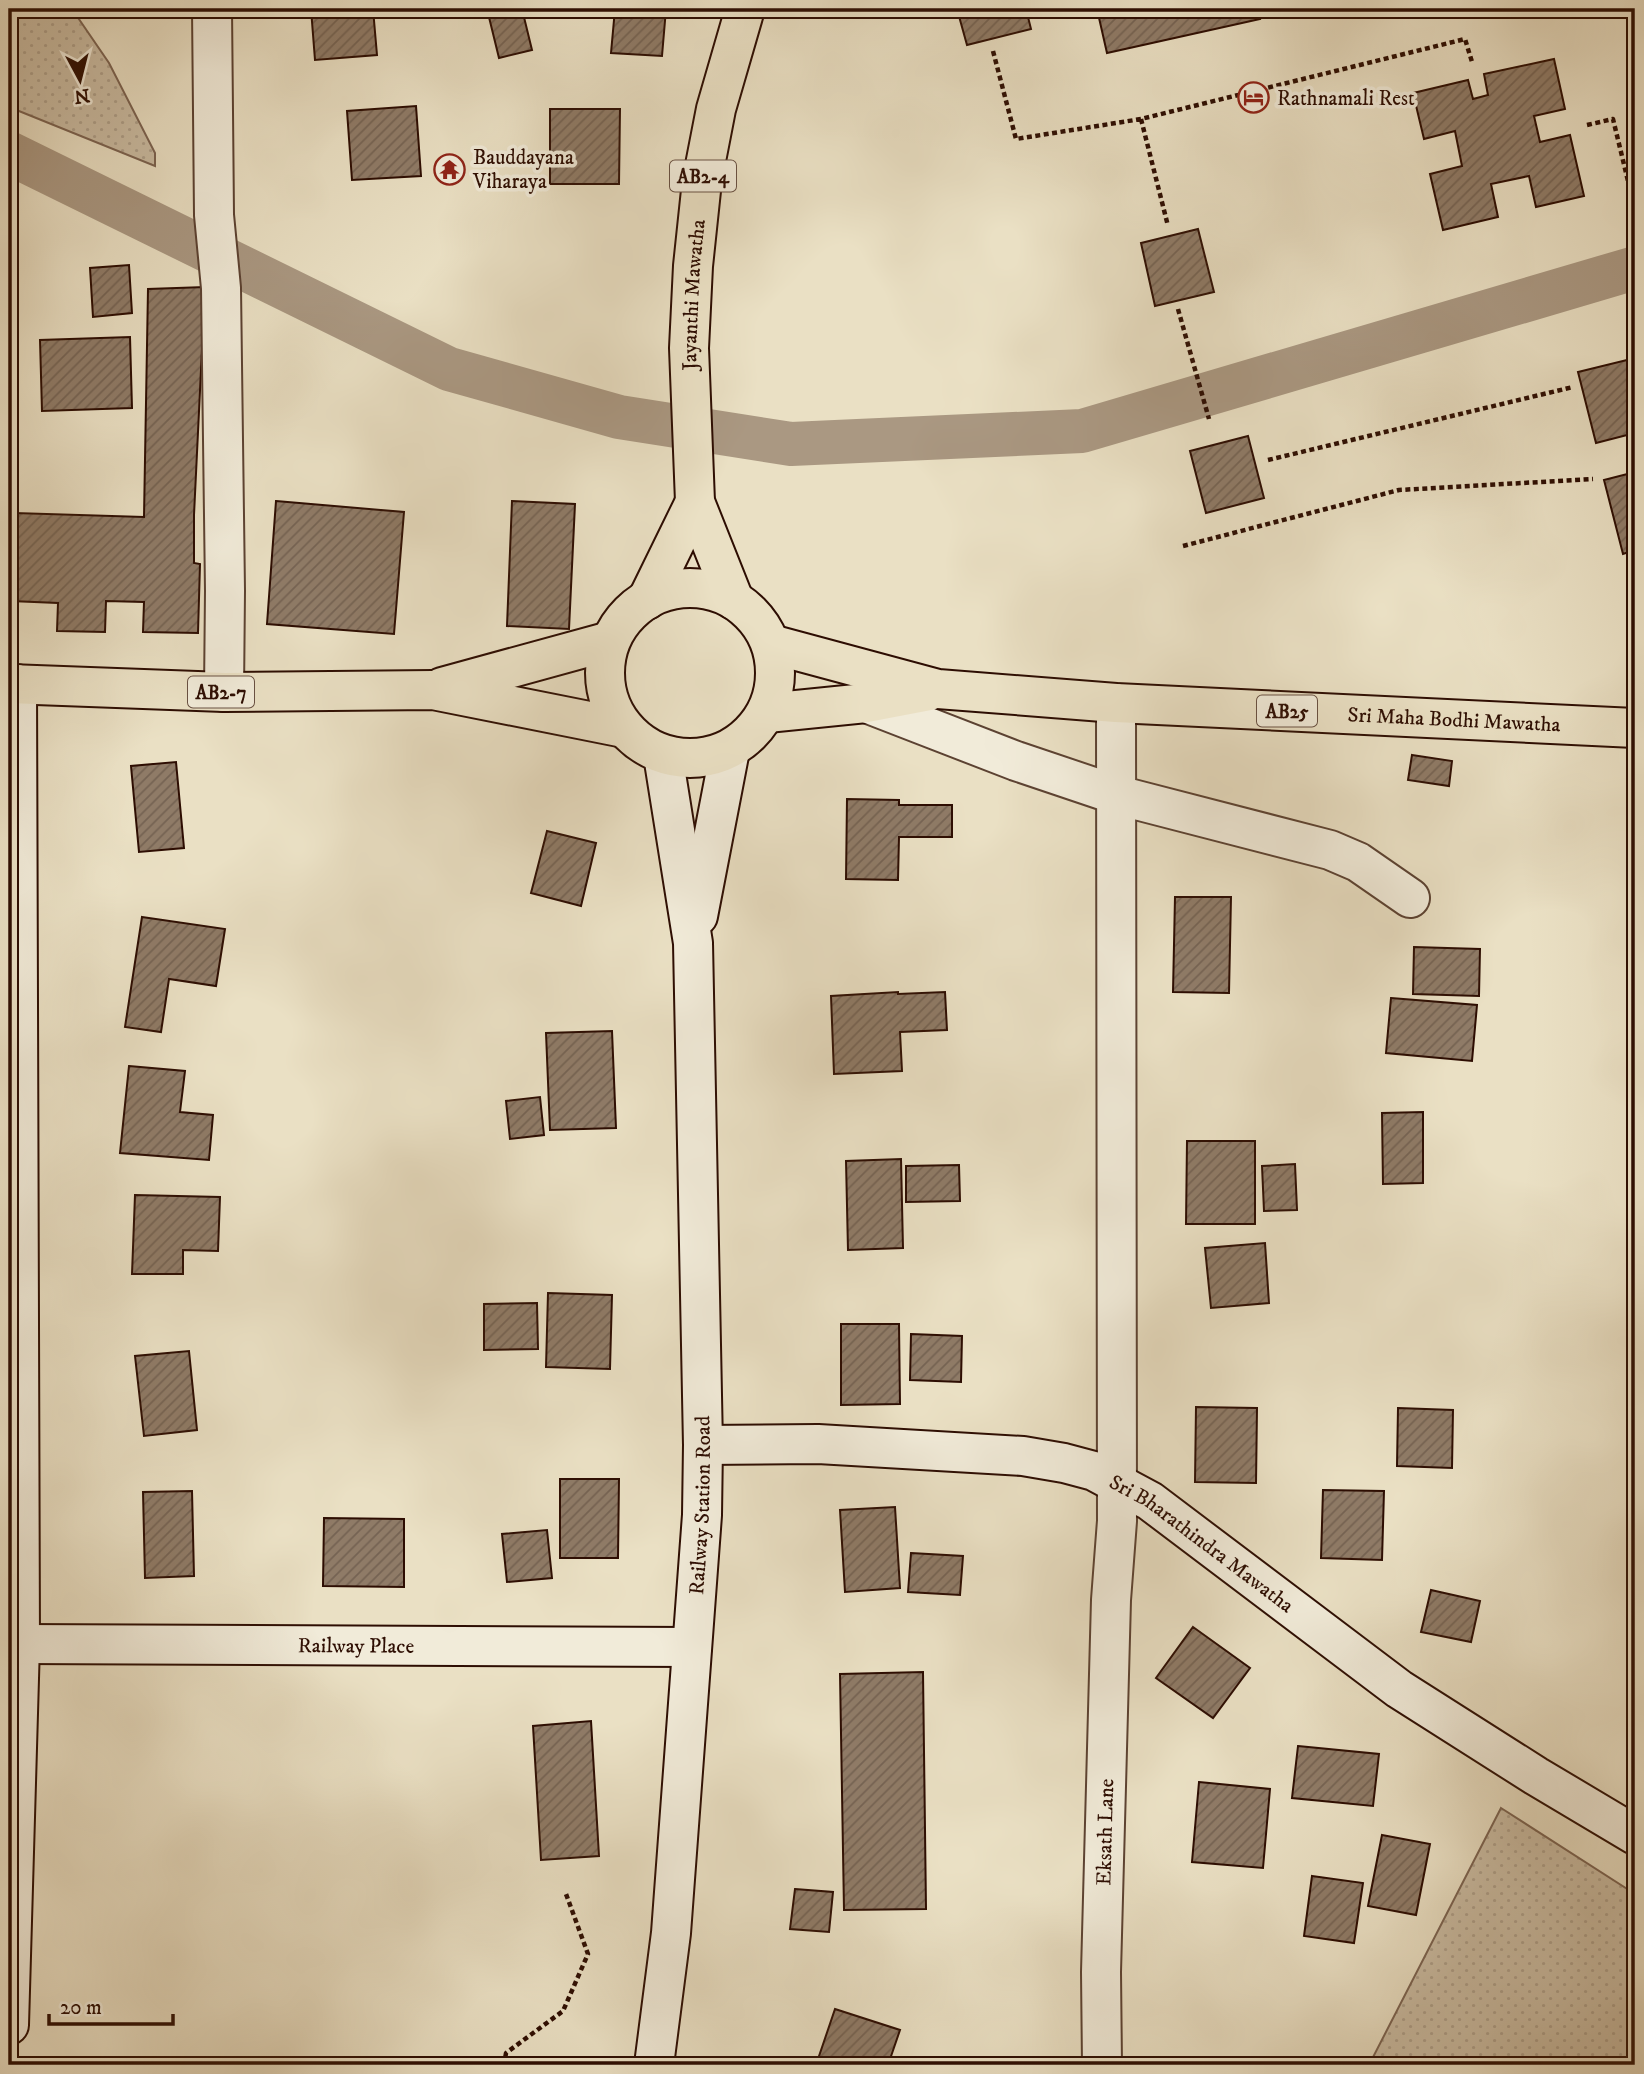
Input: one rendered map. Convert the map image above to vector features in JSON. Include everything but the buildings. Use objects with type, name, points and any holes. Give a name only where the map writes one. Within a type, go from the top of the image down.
[{"type":"main road","points":[[212,9],[214,215],[221,288],[224,692]]},
{"type":"main road","name":"Jayanthi Mawatha","points":[[734,600],[695,502],[689,348],[693,266],[702,181],[716,109],[745,9]]},
{"type":"main road","name":"Jayanthi Mawatha","points":[[647,600],[695,502]]},
{"type":"main road","points":[[691,588],[714,592],[734,600],[762,626],[776,660],[776,678],[767,713],[752,734],[730,750],[697,759],[663,755],[641,744],[624,727],[612,708],[605,686],[605,663],[610,641],[626,618],[647,600],[668,591],[691,588]]},
{"type":"main road","name":"AB2-7","points":[[433,690],[610,641]]},
{"type":"main road","name":"Sri Maha Bodhi Mawatha","points":[[771,643],[938,689],[1115,703],[1635,728]]},
{"type":"main road","points":[[9,2025],[20,1644],[13,684]]},
{"type":"main road","name":"AB2-7","points":[[13,684],[224,692],[433,690],[624,727]]},
{"type":"main road","name":"Sri Maha Bodhi Mawatha","points":[[767,713],[866,703],[938,689]]},
{"type":"main road","points":[[866,703],[1016,761],[1117,795],[1330,850],[1358,862],[1410,898]]},
{"type":"main road","name":"Eksath Lane","points":[[1102,2065],[1101,1972],[1111,1600],[1116,1521],[1115,703]]},
{"type":"main road","name":"Railway Station Road","points":[[693,943],[730,750]]},
{"type":"main road","name":"Railway Station Road","points":[[654,2065],[671,1933],[702,1515],[704,1445],[693,943],[663,755]]},
{"type":"main road","name":"Sri Bharathindra Mawatha","points":[[704,1445],[818,1444],[1023,1456],[1094,1471],[1150,1501],[1399,1689],[1635,1835]]},
{"type":"main road","name":"Railway Place","points":[[20,1644],[692,1647]]},
{"type":"path","points":[[993,51],[1016,139],[1141,119],[1465,39],[1472,62]]},
{"type":"path","points":[[1141,119],[1168,226]]},
{"type":"path","points":[[1587,125],[1614,119],[1635,210]]},
{"type":"path","points":[[1178,309],[1209,419]]},
{"type":"path","points":[[1268,460],[1573,387]]},
{"type":"path","points":[[1183,546],[1399,490],[1593,479]]},
{"type":"path","points":[[504,2065],[506,2053],[564,2011],[588,1954],[566,1894]]},
{"type":"shaded area","points":[[9,9],[72,9],[109,63],[155,153],[155,166],[9,107]]},
{"type":"shaded area","points":[[1501,1808],[1635,1894],[1635,2065],[1369,2065]]},
{"type":"waterway","points":[[9,153],[449,369],[619,417],[791,444],[1082,431],[1635,268]]},
{"type":"place","name":"Rathnamali Rest","points":[[1254,98]]},
{"type":"place","name":"Bauddayana Viharaya","points":[[450,169]]}]
